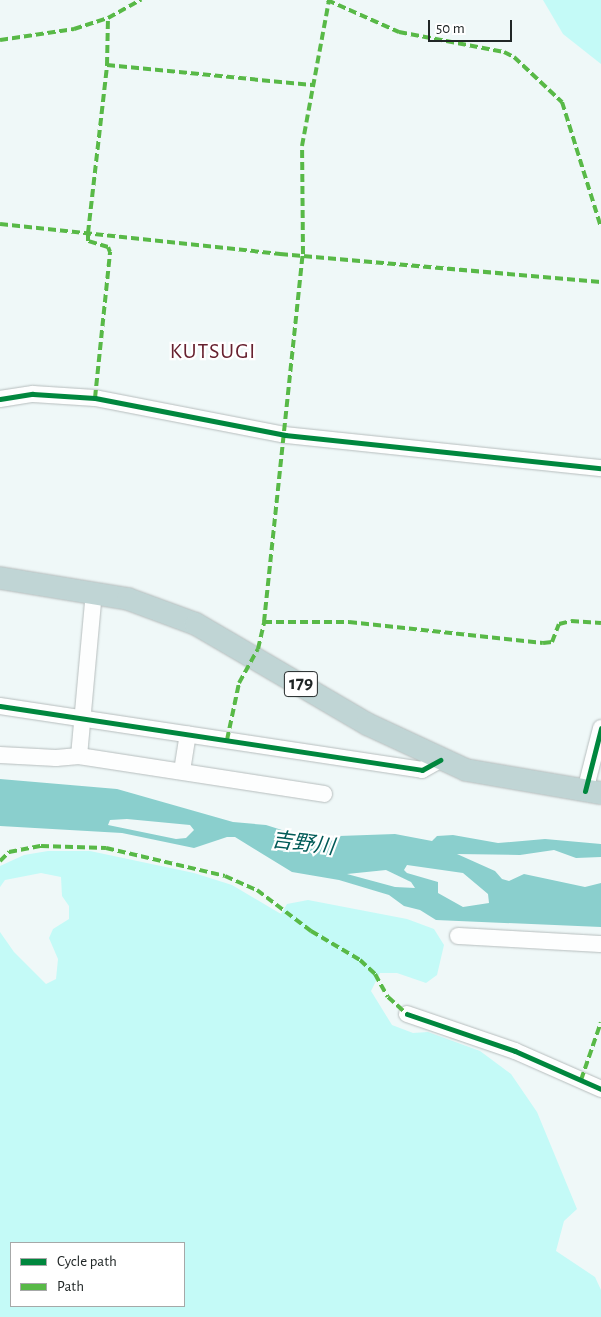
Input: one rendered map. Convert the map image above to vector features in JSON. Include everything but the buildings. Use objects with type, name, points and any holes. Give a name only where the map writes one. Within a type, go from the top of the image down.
[{"type":"highway","name":"179","points":[[0,578],[128,599],[196,624],[367,724],[440,760],[498,778],[593,792]]},
{"type":"street","points":[[0,399],[33,394],[95,398],[285,435],[601,468]]},
{"type":"street","points":[[79,756],[94,592]]},
{"type":"street","points":[[0,706],[422,770],[440,760]]},
{"type":"street","points":[[593,792],[601,728]]},
{"type":"street","points":[[182,771],[188,734]]},
{"type":"street","points":[[0,755],[56,758],[79,756],[324,794]]},
{"type":"street","points":[[458,936],[601,944]]},
{"type":"street","points":[[406,1014],[515,1051],[601,1089]]},
{"type":"shaded area","points":[[543,0],[601,0],[601,64],[563,34]]},
{"type":"shaded area","points":[[48,851],[90,851],[194,873],[232,885],[281,914],[287,904],[308,900],[407,919],[434,929],[444,945],[437,975],[426,983],[397,973],[380,973],[371,991],[392,1025],[413,1033],[428,1032],[480,1051],[511,1074],[537,1112],[577,1209],[564,1221],[556,1251],[595,1277],[601,1290],[601,1317],[0,1317],[0,932],[14,952],[46,984],[56,979],[58,959],[49,938],[53,929],[69,919],[69,906],[62,896],[61,877],[41,873],[5,880],[0,887],[0,866],[24,855]]},
{"type":"water","name":"吉野川","points":[[0,779],[117,789],[233,822],[266,825],[326,844],[339,836],[395,834],[432,841],[437,836],[453,835],[498,843],[545,839],[601,844],[601,857],[576,858],[554,850],[520,855],[457,854],[495,871],[502,879],[509,881],[524,874],[585,887],[601,883],[601,927],[436,920],[420,910],[404,906],[389,895],[339,880],[292,872],[235,837],[227,837],[194,848],[122,833],[0,826]],"holes":[[[127,819],[190,825],[194,830],[186,838],[176,839],[108,825],[110,820]],[[407,865],[463,873],[488,894],[489,903],[463,907],[438,893],[438,882],[407,873],[404,870]],[[386,870],[411,882],[415,888],[395,887],[347,874]]]},
{"type":"marked path","points":[[0,40],[74,29],[108,18],[141,0]]},
{"type":"marked path","points":[[327,0],[399,32],[504,52],[514,57],[562,102],[601,227]]},
{"type":"marked path","points":[[227,740],[239,683],[258,649],[264,622],[303,254],[302,146],[329,0]]},
{"type":"marked path","points":[[95,398],[110,252],[108,247],[88,241],[88,233],[107,65],[108,18]]},
{"type":"marked path","points":[[107,65],[312,85]]},
{"type":"marked path","points":[[0,224],[280,254],[601,282]]},
{"type":"marked path","points":[[264,622],[349,622],[543,643],[552,642],[559,624],[571,621],[601,623]]},
{"type":"marked path","points":[[0,861],[9,852],[41,846],[106,848],[225,876],[257,890],[311,931],[360,960],[375,974],[388,997],[407,1014]]},
{"type":"marked path","points":[[581,1080],[601,1022]]},
{"type":"cycle path","points":[[0,399],[33,394],[95,398],[285,435],[601,468]]},
{"type":"cycle path","points":[[0,706],[422,770],[440,760]]},
{"type":"cycle path","points":[[585,791],[601,728]]},
{"type":"cycle path","points":[[407,1014],[515,1051],[601,1089]]},
{"type":"district","name":"KUTSUGI","points":[[213,352]]}]
